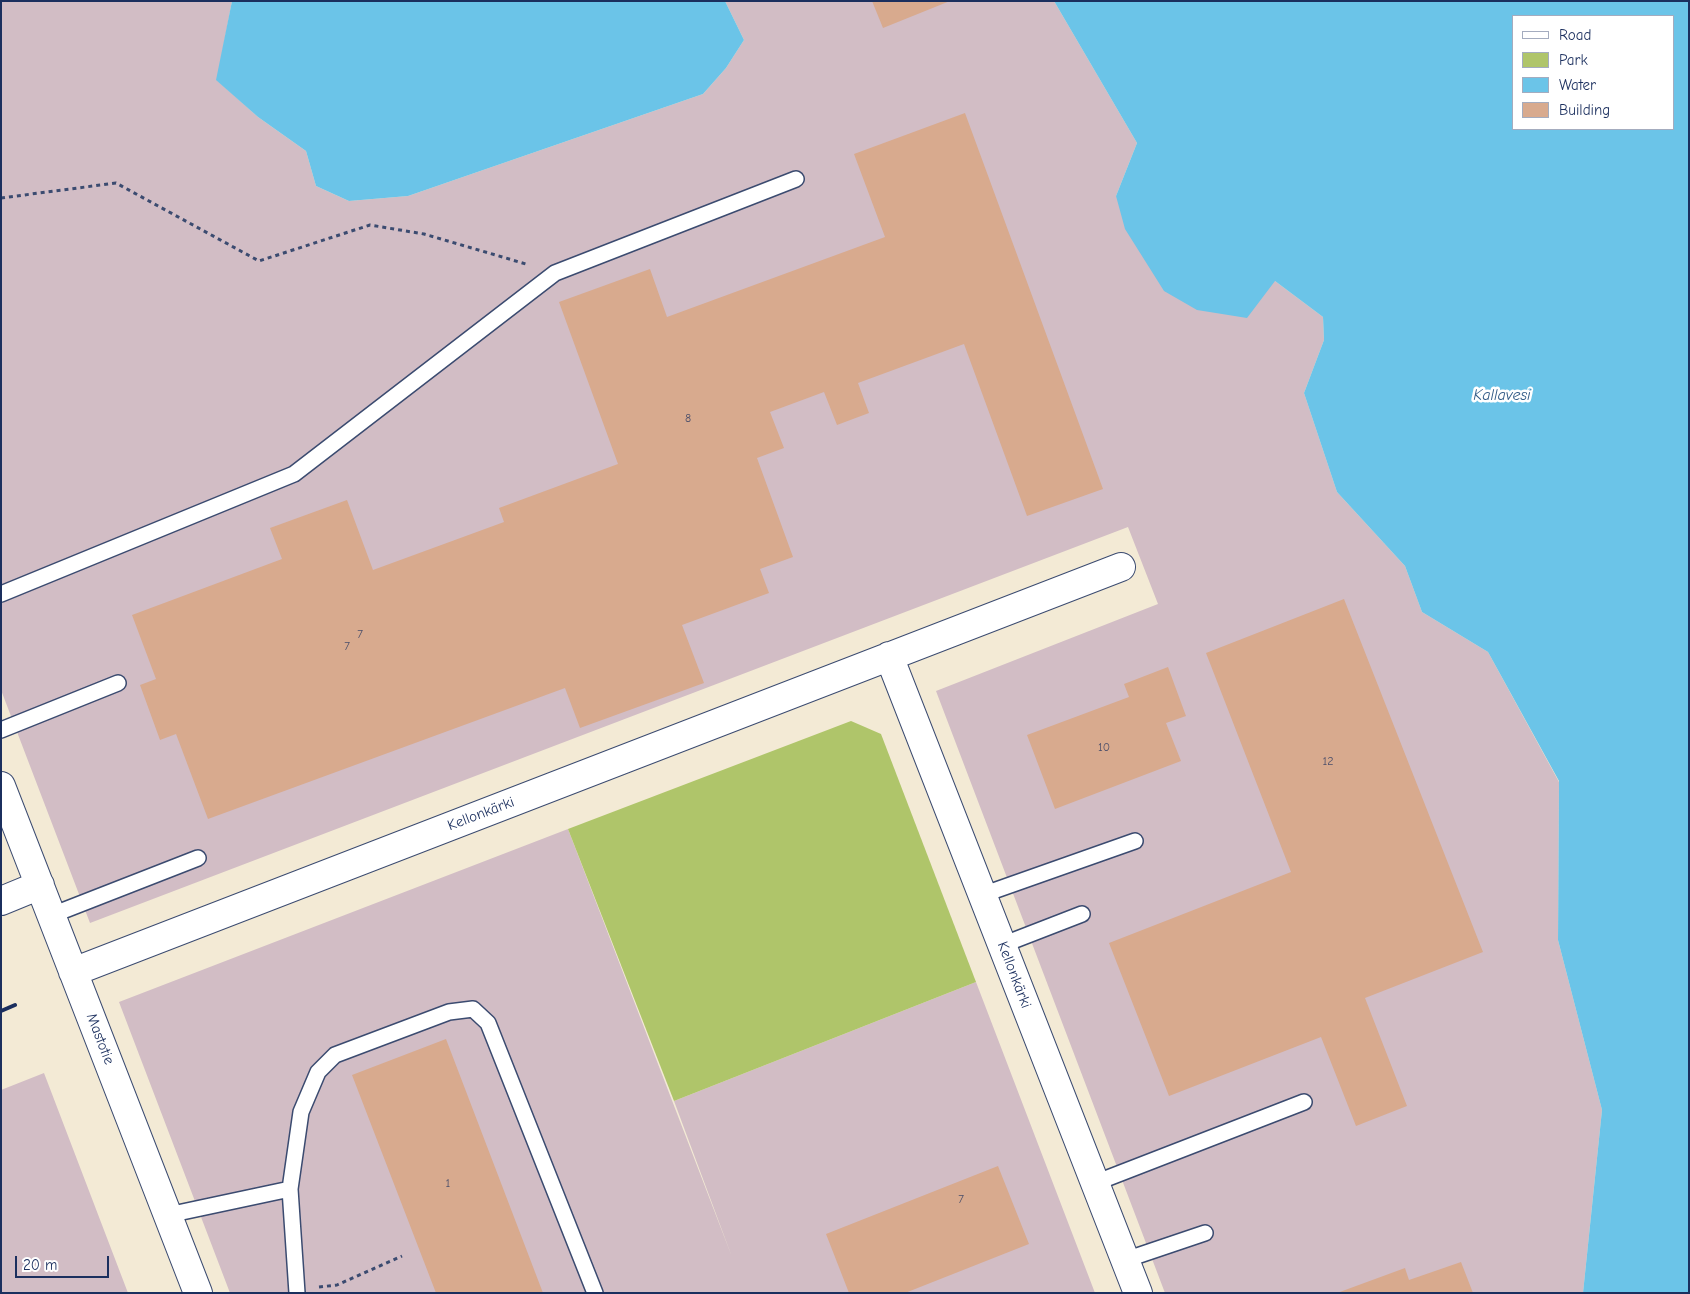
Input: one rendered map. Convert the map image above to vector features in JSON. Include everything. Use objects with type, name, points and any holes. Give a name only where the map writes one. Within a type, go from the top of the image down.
[{"type":"street","name":"Kellonkärki","points":[[74,972],[1121,567]]},
{"type":"street","name":"Kellonkärki","points":[[889,656],[1138,1293]]},
{"type":"street","name":"Mastotie","points":[[1,786],[198,1293]]},
{"type":"street","points":[[1,901],[40,886]]},
{"type":"lane","points":[[1,594],[294,474],[555,273],[796,179]]},
{"type":"lane","points":[[1,730],[118,683]]},
{"type":"lane","points":[[982,895],[1135,841]]},
{"type":"lane","points":[[52,916],[198,858]]},
{"type":"lane","points":[[1002,945],[1082,914]]},
{"type":"lane","points":[[297,1292],[290,1188],[301,1112],[318,1072],[334,1056],[449,1012],[473,1009],[488,1023],[595,1293]]},
{"type":"lane","points":[[1095,1183],[1304,1102]]},
{"type":"lane","points":[[168,1215],[290,1188]]},
{"type":"lane","points":[[1125,1260],[1205,1232]]},
{"type":"path","points":[[1,198],[116,183],[259,261],[370,225],[424,234],[555,273]]},
{"type":"path","points":[[297,1292],[336,1284],[402,1256]]},
{"type":"shaded area","points":[[1,1],[232,1],[217,80],[258,117],[306,151],[316,186],[349,201],[408,196],[703,94],[726,68],[744,40],[725,1],[1054,1],[1137,143],[1116,196],[1275,281],[1323,317],[1324,340],[1304,393],[1337,492],[1405,566],[1422,612],[1488,652],[1559,782],[1558,940],[1602,1110],[1583,1293],[1165,1293],[936,691],[1158,604],[1128,527],[90,923],[1,690]]},
{"type":"shaded area","points":[[568,829],[732,1257],[674,1101],[976,982],[1095,1293],[230,1293],[119,1002]]},
{"type":"shaded area","points":[[44,1073],[128,1293],[1,1293],[1,1090]]},
{"type":"green space","points":[[851,721],[881,734],[976,982],[674,1101],[568,829]]},
{"type":"water","points":[[232,1],[725,1],[744,40],[726,68],[703,94],[408,196],[349,201],[316,186],[306,151],[258,117],[216,80]]},
{"type":"water","name":"Kallavesi","points":[[1054,1],[1689,1],[1689,1293],[1583,1293],[1602,1110],[1558,940],[1559,781],[1488,652],[1422,612],[1405,566],[1337,492],[1304,393],[1324,340],[1323,317],[1275,281],[1247,318],[1197,310],[1164,291],[1125,229],[1116,196],[1137,143]]},
{"type":"building","points":[[872,1],[950,1],[883,28]]},
{"type":"building","points":[[965,113],[1103,489],[1027,516],[964,344],[858,383],[869,413],[837,425],[824,392],[770,412],[784,448],[757,458],[793,557],[760,569],[769,593],[682,625],[704,683],[580,728],[565,688],[208,819],[176,734],[160,740],[140,685],[156,679],[132,615],[282,559],[270,528],[347,500],[373,570],[504,522],[499,508],[618,464],[559,302],[650,269],[667,317],[885,237],[854,154]]},
{"type":"building","points":[[1344,599],[1483,952],[1365,998],[1407,1106],[1356,1126],[1321,1037],[1169,1096],[1109,943],[1291,872],[1206,653]]},
{"type":"building","points":[[1168,667],[1186,716],[1166,723],[1181,761],[1055,809],[1027,735],[1129,697],[1124,684]]},
{"type":"building","points":[[446,1039],[543,1293],[436,1293],[352,1075]]},
{"type":"building","points":[[998,1166],[1029,1244],[905,1293],[849,1293],[826,1234]]},
{"type":"building","points":[[1461,1262],[1473,1293],[1337,1293],[1405,1268],[1409,1280]]},
{"type":"railway","points":[[1,1011],[15,1005]]}]
